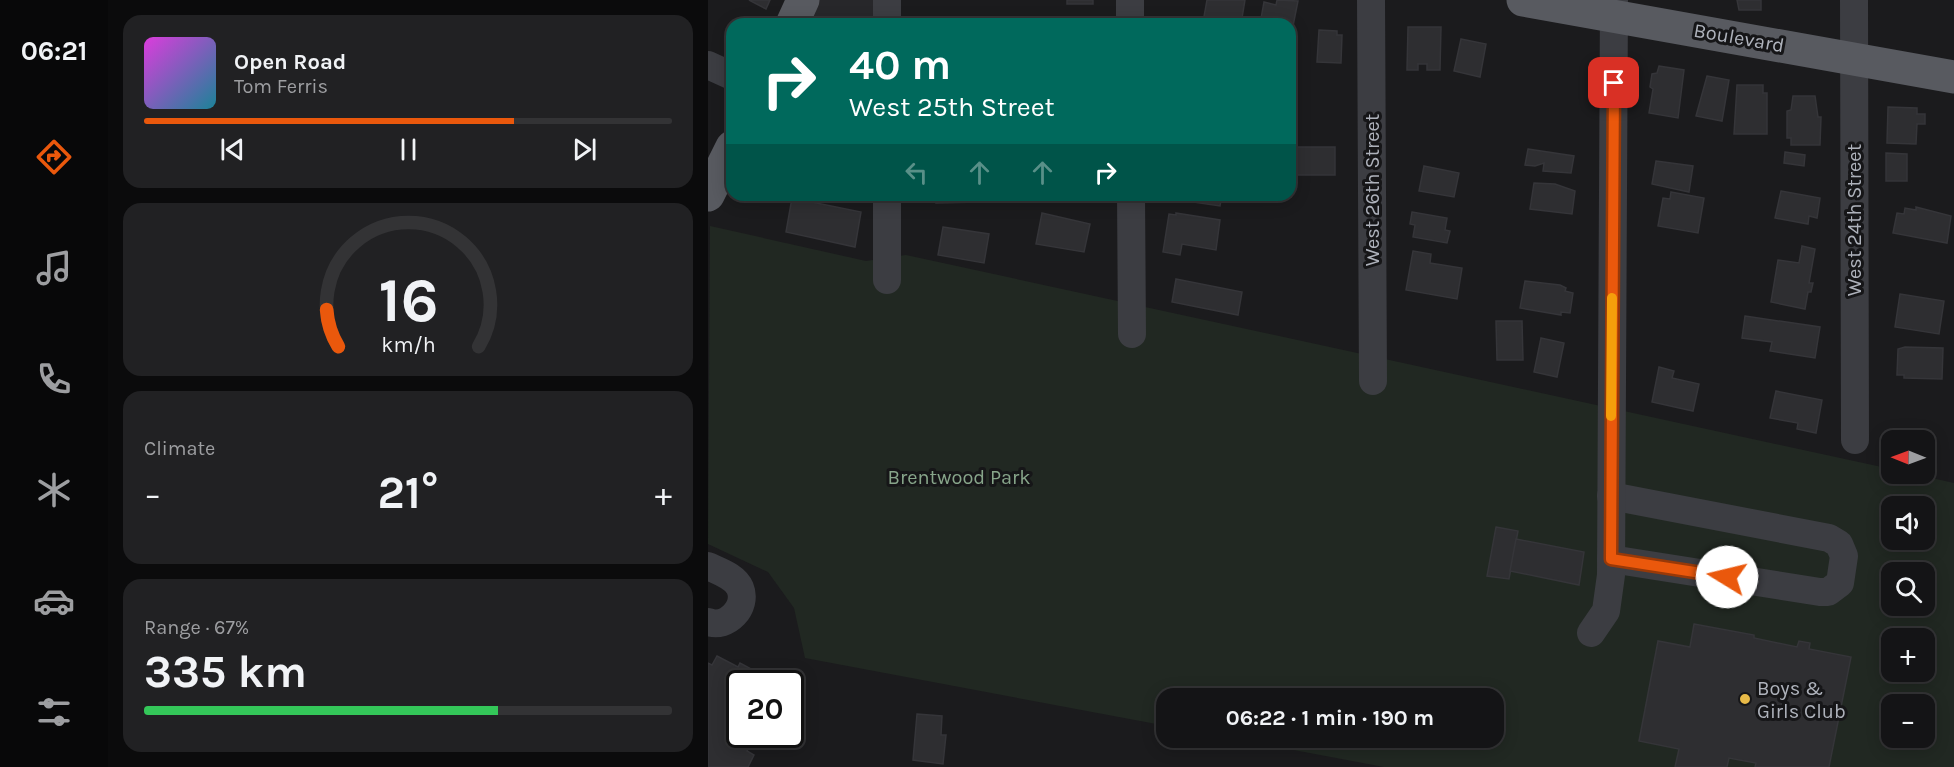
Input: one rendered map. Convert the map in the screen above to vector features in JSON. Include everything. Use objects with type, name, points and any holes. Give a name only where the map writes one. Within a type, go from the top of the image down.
[{"type":"main road","points":[[795,18],[803,0]]},
{"type":"main road","name":"Boulevard","points":[[1523,0],[1614,8],[1854,59],[1954,77]]},
{"type":"main road","points":[[708,195],[726,159]]},
{"type":"street","points":[[887,0],[887,18]]},
{"type":"street","points":[[1130,0],[1130,18]]},
{"type":"street","name":"West 26th Street","points":[[1371,0],[1373,381]]},
{"type":"street","name":"West 24th Street","points":[[1854,0],[1855,440]]},
{"type":"street","points":[[1591,633],[1606,611],[1611,559],[1614,8]]},
{"type":"street","points":[[708,64],[726,73]]},
{"type":"street","points":[[887,201],[887,280]]},
{"type":"street","points":[[1131,201],[1132,334]]},
{"type":"street","points":[[1611,496],[1835,540],[1844,556],[1840,583],[1828,592],[1611,559]]},
{"type":"street","points":[[708,566],[732,578],[740,587],[741,600],[738,613],[728,620],[708,622]]},
{"type":"shaded area","points":[[818,0],[877,0],[877,18],[810,18]]},
{"type":"green space","name":"Brentwood Park","points":[[710,226],[866,261],[906,255],[1881,467],[1881,484],[1935,484],[1935,479],[1954,483],[1954,767],[1384,767],[1283,748],[1504,748],[1504,688],[1156,688],[1156,724],[805,658],[794,608],[768,572],[708,544]]},
{"type":"building","points":[[749,0],[770,0],[766,9]]},
{"type":"building","points":[[1067,0],[1093,0],[1093,4],[1067,4]]},
{"type":"building","points":[[1207,0],[1245,0],[1242,18],[1204,18]]},
{"type":"building","points":[[1277,0],[1298,1],[1295,18],[1261,18],[1264,2],[1276,5]]},
{"type":"building","points":[[1737,0],[1761,0],[1761,10],[1739,10]]},
{"type":"building","points":[[1408,27],[1441,27],[1440,70],[1427,70],[1427,64],[1418,64],[1418,70],[1407,70]]},
{"type":"building","points":[[1319,30],[1337,31],[1337,35],[1342,35],[1341,63],[1317,62]]},
{"type":"building","points":[[1461,39],[1486,44],[1480,77],[1454,71]]},
{"type":"building","points":[[1659,66],[1684,70],[1678,118],[1649,113],[1653,89],[1650,87],[1652,74],[1657,73]]},
{"type":"building","points":[[1707,76],[1729,80],[1722,121],[1696,116]]},
{"type":"building","points":[[1737,85],[1763,85],[1763,93],[1767,93],[1767,134],[1734,134]]},
{"type":"building","points":[[1793,96],[1815,96],[1818,117],[1821,117],[1820,145],[1791,145],[1791,138],[1787,138],[1787,111],[1791,110]]},
{"type":"building","points":[[1888,107],[1917,108],[1917,114],[1925,114],[1925,124],[1917,124],[1916,144],[1887,143]]},
{"type":"building","points":[[1296,147],[1335,147],[1335,175],[1296,175]]},
{"type":"building","points":[[1528,149],[1574,156],[1571,173],[1543,171],[1544,163],[1535,166],[1525,165]]},
{"type":"building","points":[[1785,152],[1805,155],[1804,166],[1784,163]]},
{"type":"building","points":[[1886,153],[1907,154],[1907,181],[1886,181]]},
{"type":"building","points":[[1656,161],[1693,166],[1689,192],[1652,184]]},
{"type":"building","points":[[1424,166],[1459,173],[1454,197],[1419,191]]},
{"type":"building","points":[[1534,183],[1555,184],[1575,191],[1572,214],[1530,209]]},
{"type":"building","points":[[1781,191],[1820,198],[1817,218],[1809,216],[1808,224],[1775,218]]},
{"type":"building","points":[[1671,192],[1704,198],[1698,233],[1658,226],[1663,198],[1670,199]]},
{"type":"building","points":[[791,201],[807,201],[861,212],[855,247],[786,232]]},
{"type":"building","points":[[936,201],[979,201],[979,202],[936,203]]},
{"type":"building","points":[[1186,201],[1221,201],[1220,206]]},
{"type":"building","points":[[1916,207],[1951,216],[1947,243],[1893,233],[1897,213],[1904,214],[1905,208],[1916,210]]},
{"type":"building","points":[[1412,212],[1447,218],[1445,230],[1450,231],[1447,243],[1413,237],[1415,225],[1410,224]]},
{"type":"building","points":[[1042,213],[1090,224],[1084,252],[1036,244]]},
{"type":"building","points":[[1176,213],[1220,220],[1216,250],[1182,244],[1180,255],[1163,252],[1169,214],[1176,215]]},
{"type":"building","points":[[943,227],[989,234],[984,263],[938,255]]},
{"type":"building","points":[[1802,246],[1815,249],[1809,283],[1813,283],[1811,292],[1808,292],[1805,309],[1771,302],[1778,260],[1799,263]]},
{"type":"building","points":[[1413,251],[1431,254],[1430,263],[1462,268],[1457,299],[1406,290]]},
{"type":"building","points":[[1176,279],[1242,292],[1238,315],[1172,302]]},
{"type":"building","points":[[1525,281],[1560,285],[1566,288],[1565,291],[1573,293],[1570,313],[1561,312],[1561,315],[1520,308]]},
{"type":"building","points":[[1900,294],[1944,301],[1939,334],[1895,327]]},
{"type":"building","points":[[1745,316],[1820,327],[1815,358],[1770,351],[1772,342],[1742,338]]},
{"type":"building","points":[[1496,321],[1522,321],[1523,360],[1497,360]]},
{"type":"building","points":[[1541,338],[1564,343],[1557,377],[1534,372]]},
{"type":"building","points":[[1905,347],[1943,348],[1942,379],[1904,378],[1904,375],[1897,375],[1898,349]]},
{"type":"building","points":[[1659,367],[1674,371],[1672,378],[1699,384],[1693,411],[1652,402]]},
{"type":"building","points":[[1776,391],[1822,400],[1816,433],[1797,429],[1798,423],[1770,418]]},
{"type":"building","points":[[1496,527],[1518,531],[1509,579],[1487,576]]},
{"type":"building","points":[[1516,539],[1584,552],[1579,585],[1510,571]]},
{"type":"building","name":"Boys & Girls Club","points":[[1694,624],[1754,635],[1754,638],[1797,647],[1799,641],[1810,643],[1809,649],[1851,657],[1829,767],[1755,767],[1756,763],[1729,758],[1727,767],[1675,767],[1679,749],[1639,741],[1658,641],[1690,647]]},
{"type":"building","points":[[717,656],[738,667],[740,663],[753,670],[726,670],[726,748],[749,748],[747,751],[754,755],[748,767],[708,767],[708,663],[712,665]]},
{"type":"building","points":[[917,714],[942,716],[941,735],[946,735],[943,764],[913,760]]},
{"type":"slow traffic","points":[[1611,416],[1612,298]]},
{"type":"place","name":"Boys & Girls Club","points":[[1745,699]]},
{"type":"route","points":[[1614,83],[1611,559],[1727,577]]}]
